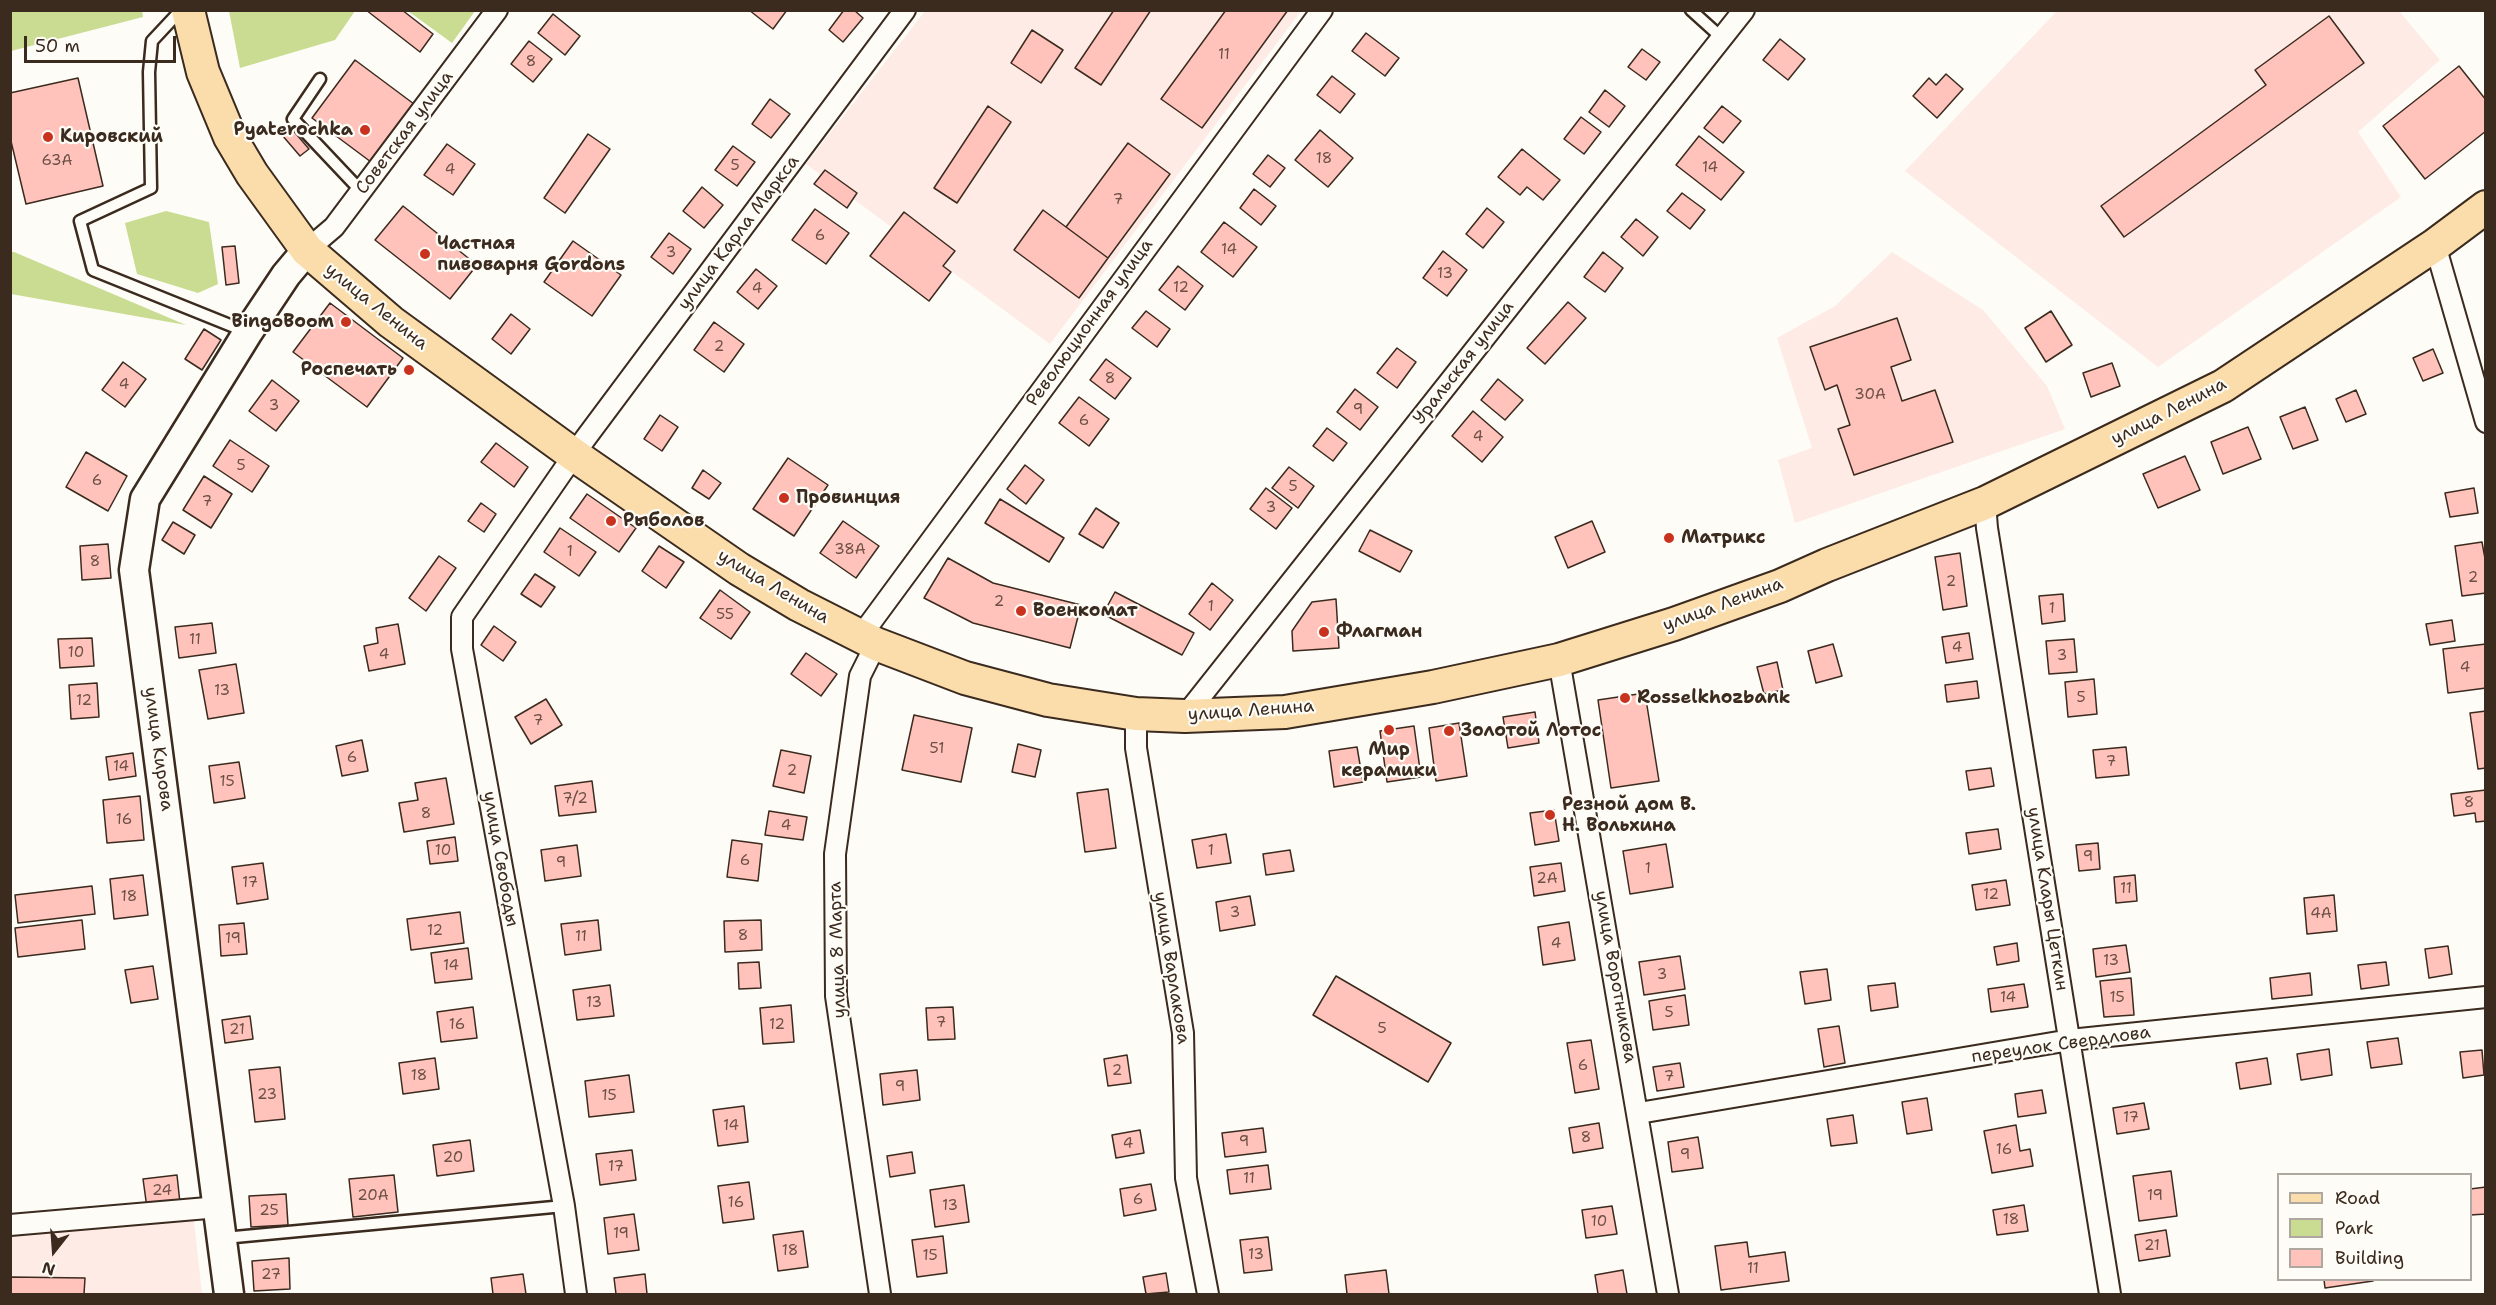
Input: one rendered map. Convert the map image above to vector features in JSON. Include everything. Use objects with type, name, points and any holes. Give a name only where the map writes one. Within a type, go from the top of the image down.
[{"type":"main road","name":"улица Ленина","points":[[188,10],[203,72],[230,137],[252,174],[307,250],[391,322],[573,455],[739,569],[799,605],[868,641],[965,678],[1038,697],[1136,714],[1185,716],[1285,712],[1432,687],[1559,660],[1674,624],[1780,586],[1827,565],[1986,503],[2223,386],[2435,245],[2486,207]]},
{"type":"street","name":"улица Карла Маркса","points":[[573,455],[905,10]]},
{"type":"street","name":"Революционная улица","points":[[868,641],[1322,10]]},
{"type":"street","name":"Уральская улица","points":[[1185,716],[1744,10]]},
{"type":"street","name":"Советская улица","points":[[307,250],[333,227],[495,11]]},
{"type":"street","points":[[2435,245],[2486,422]]},
{"type":"street","name":"улица Кирова","points":[[229,1294],[134,570],[145,499],[248,332],[286,275],[307,250]]},
{"type":"street","name":"улица Свободы","points":[[573,455],[462,617],[462,649],[564,1206],[576,1294]]},
{"type":"street","name":"улица Клары Цеткин","points":[[1986,503],[1987,528],[2110,1294]]},
{"type":"street","name":"улица 8 Марта","points":[[868,641],[860,676],[835,854],[836,996],[880,1294]]},
{"type":"street","name":"улица Воротникова","points":[[1559,660],[1639,1113],[1668,1294]]},
{"type":"street","name":"улица Варлакова","points":[[1136,714],[1136,748],[1184,1033],[1186,1178],[1208,1294]]},
{"type":"street","name":"переулок Свердлова","points":[[1639,1113],[2070,1040],[2486,997]]},
{"type":"street","points":[[10,1225],[219,1207]]},
{"type":"lane","points":[[181,10],[152,41],[149,72],[151,188],[80,221],[93,270],[248,332]]},
{"type":"lane","points":[[1691,10],[1722,38]]},
{"type":"lane","points":[[320,79],[292,119],[361,191]]},
{"type":"lane","points":[[222,1239],[564,1206]]},
{"type":"shaded area","points":[[925,11],[1301,11],[1050,344],[806,164]]},
{"type":"shaded area","points":[[2057,11],[2399,11],[2440,60],[2358,132],[2401,197],[2158,367],[1905,171]]},
{"type":"shaded area","points":[[1892,252],[1983,310],[2047,386],[2065,429],[1795,523],[1778,460],[1812,448],[1777,338],[1835,306]]},
{"type":"shaded area","points":[[186,1217],[194,1221],[202,1294],[11,1294],[10,1237]]},
{"type":"green space","points":[[11,10],[142,10],[143,17],[11,51]]},
{"type":"green space","points":[[229,10],[355,11],[335,40],[240,68]]},
{"type":"green space","points":[[408,11],[475,11],[452,43]]},
{"type":"green space","points":[[166,211],[209,222],[218,284],[198,293],[137,274],[125,223]]},
{"type":"green space","points":[[11,252],[14,252],[186,325],[11,294]]},
{"type":"building","points":[[366,10],[402,10],[433,34],[420,52]]},
{"type":"building","points":[[749,10],[787,10],[773,29]]},
{"type":"building","points":[[844,10],[854,10],[863,18],[843,42],[829,30]]},
{"type":"building","points":[[1114,10],[1151,10],[1101,85],[1075,68]]},
{"type":"building","points":[[1226,10],[1288,10],[1202,128],[1161,99]]},
{"type":"building","points":[[553,14],[580,36],[565,55],[538,33]]},
{"type":"building","points":[[2329,16],[2364,63],[2124,237],[2101,206],[2266,85],[2255,70]]},
{"type":"building","points":[[1032,30],[1063,50],[1041,83],[1011,63]]},
{"type":"building","points":[[1366,33],[1399,58],[1385,76],[1352,51]]},
{"type":"building","points":[[1780,39],[1805,59],[1788,80],[1763,60]]},
{"type":"building","points":[[529,41],[552,59],[533,82],[511,64]]},
{"type":"building","points":[[1642,49],[1660,62],[1646,80],[1628,67]]},
{"type":"building","points":[[355,60],[414,104],[371,162],[312,118]]},
{"type":"building","points":[[2459,66],[2486,100],[2486,131],[2425,179],[2383,126]]},
{"type":"building","points":[[1946,74],[1963,89],[1937,118],[1913,96],[1929,78],[1936,85]]},
{"type":"building","points":[[1332,76],[1355,94],[1340,113],[1317,95]]},
{"type":"building","points":[[78,78],[103,186],[26,204],[10,137],[10,93]]},
{"type":"building","points":[[1605,90],[1625,106],[1609,127],[1589,112]]},
{"type":"building","points":[[770,99],[790,114],[771,138],[752,124]]},
{"type":"building","points":[[988,106],[1011,122],[957,203],[934,188]]},
{"type":"building","points":[[1722,106],[1741,121],[1723,143],[1704,128]]},
{"type":"building","points":[[1581,117],[1601,132],[1584,154],[1564,139]]},
{"type":"building","points":[[291,128],[309,149],[300,156],[282,135]]},
{"type":"building","points":[[1320,130],[1353,158],[1328,187],[1295,160]]},
{"type":"building","points":[[588,134],[610,149],[565,213],[544,198]]},
{"type":"building","points":[[1699,136],[1744,172],[1721,200],[1676,165]]},
{"type":"building","points":[[1128,143],[1170,174],[1108,258],[1066,227]]},
{"type":"building","points":[[447,144],[475,164],[453,195],[424,175]]},
{"type":"building","points":[[733,146],[755,162],[737,186],[715,170]]},
{"type":"building","points":[[1522,149],[1560,180],[1543,200],[1527,187],[1520,195],[1498,177]]},
{"type":"building","points":[[1268,155],[1285,168],[1270,187],[1253,174]]},
{"type":"building","points":[[825,170],[857,193],[847,208],[814,184]]},
{"type":"building","points":[[702,187],[723,205],[704,228],[683,211]]},
{"type":"building","points":[[1254,189],[1276,206],[1261,225],[1240,208]]},
{"type":"building","points":[[1682,193],[1705,210],[1690,229],[1667,211]]},
{"type":"building","points":[[403,206],[477,265],[450,299],[375,240]]},
{"type":"building","points":[[1487,208],[1504,222],[1483,248],[1466,234]]},
{"type":"building","points":[[815,209],[849,233],[826,264],[792,240]]},
{"type":"building","points":[[1043,210],[1108,258],[1079,298],[1014,250]]},
{"type":"building","points":[[904,212],[955,251],[943,266],[951,272],[929,301],[870,256]]},
{"type":"building","points":[[1636,219],[1658,237],[1643,256],[1621,237]]},
{"type":"building","points":[[1224,222],[1257,247],[1233,277],[1201,252]]},
{"type":"building","points":[[669,233],[691,249],[673,274],[651,257]]},
{"type":"building","points":[[573,241],[621,275],[592,316],[544,282]]},
{"type":"building","points":[[235,246],[239,283],[226,285],[222,247]]},
{"type":"building","points":[[1443,251],[1467,270],[1447,296],[1423,278]]},
{"type":"building","points":[[1603,252],[1623,268],[1605,292],[1584,277]]},
{"type":"building","points":[[1178,266],[1203,286],[1185,310],[1159,290]]},
{"type":"building","points":[[756,269],[777,286],[758,309],[737,292]]},
{"type":"building","points":[[1568,302],[1586,318],[1545,364],[1527,348]]},
{"type":"building","points":[[330,303],[403,358],[367,407],[293,352]]},
{"type":"building","points":[[1146,311],[1170,329],[1157,347],[1132,328]]},
{"type":"building","points":[[2051,311],[2072,345],[2046,362],[2025,328]]},
{"type":"building","points":[[511,314],[530,329],[511,354],[492,339]]},
{"type":"building","points":[[1897,318],[1911,360],[1891,367],[1902,401],[1935,390],[1953,442],[1854,475],[1838,429],[1850,425],[1837,385],[1825,390],[1810,347]]},
{"type":"building","points":[[714,322],[744,344],[724,372],[694,350]]},
{"type":"building","points":[[204,329],[221,340],[202,370],[185,359]]},
{"type":"building","points":[[1397,348],[1416,362],[1397,388],[1377,373]]},
{"type":"building","points":[[2433,349],[2443,373],[2423,381],[2413,358]]},
{"type":"building","points":[[1106,359],[1131,378],[1115,399],[1090,380]]},
{"type":"building","points":[[123,362],[146,379],[125,407],[102,390]]},
{"type":"building","points":[[2112,363],[2120,386],[2091,397],[2083,373]]},
{"type":"building","points":[[1498,379],[1523,400],[1505,420],[1481,400]]},
{"type":"building","points":[[272,380],[299,401],[276,431],[249,411]]},
{"type":"building","points":[[1355,389],[1378,407],[1360,430],[1337,412]]},
{"type":"building","points":[[2356,390],[2366,414],[2346,422],[2336,399]]},
{"type":"building","points":[[1079,397],[1109,419],[1089,446],[1059,423]]},
{"type":"building","points":[[2305,407],[2318,440],[2293,449],[2280,417]]},
{"type":"building","points":[[1473,411],[1503,437],[1482,462],[1452,436]]},
{"type":"building","points":[[660,415],[678,427],[662,451],[644,439]]},
{"type":"building","points":[[2248,427],[2261,459],[2223,474],[2211,442]]},
{"type":"building","points":[[1327,428],[1347,443],[1333,461],[1313,446]]},
{"type":"building","points":[[230,440],[269,466],[252,492],[213,466]]},
{"type":"building","points":[[496,443],[528,467],[514,487],[481,462]]},
{"type":"building","points":[[86,452],[127,476],[108,511],[66,487]]},
{"type":"building","points":[[2185,456],[2200,490],[2158,508],[2143,474]]},
{"type":"building","points":[[788,458],[828,485],[794,536],[753,509]]},
{"type":"building","points":[[1025,465],[1044,480],[1026,504],[1007,489]]},
{"type":"building","points":[[1289,467],[1314,486],[1298,508],[1272,488]]},
{"type":"building","points":[[703,470],[721,483],[709,499],[692,488]]},
{"type":"building","points":[[204,476],[232,494],[211,528],[183,510]]},
{"type":"building","points":[[1266,488],[1292,508],[1276,529],[1250,509]]},
{"type":"building","points":[[2474,488],[2478,513],[2450,517],[2445,493]]},
{"type":"building","points":[[587,494],[636,528],[619,552],[570,518]]},
{"type":"building","points":[[1000,499],[1064,538],[1049,562],[985,523]]},
{"type":"building","points":[[481,503],[496,514],[484,532],[468,521]]},
{"type":"building","points":[[1096,508],[1119,523],[1103,548],[1079,534]]},
{"type":"building","points":[[843,521],[879,546],[856,578],[820,553]]},
{"type":"building","points":[[1592,521],[1605,552],[1568,568],[1555,537]]},
{"type":"building","points":[[173,522],[195,535],[184,554],[162,540]]},
{"type":"building","points":[[560,528],[596,552],[579,576],[544,552]]},
{"type":"building","points":[[1370,530],[1412,551],[1400,572],[1359,551]]},
{"type":"building","points":[[2482,542],[2486,564],[2486,593],[2462,596],[2455,546]]},
{"type":"building","points":[[108,544],[111,578],[82,580],[80,546]]},
{"type":"building","points":[[659,546],[684,562],[666,588],[642,571]]},
{"type":"building","points":[[1960,553],[1967,606],[1943,610],[1935,557]]},
{"type":"building","points":[[439,556],[456,568],[426,611],[409,598]]},
{"type":"building","points":[[948,558],[993,583],[1081,605],[1070,648],[973,623],[924,598]]},
{"type":"building","points":[[535,574],[555,587],[541,607],[521,594]]},
{"type":"building","points":[[1212,583],[1233,600],[1210,630],[1189,614]]},
{"type":"building","points":[[720,590],[750,612],[731,639],[700,618]]},
{"type":"building","points":[[1115,592],[1194,633],[1182,655],[1103,614]]},
{"type":"building","points":[[2063,594],[2065,621],[2042,624],[2039,596]]},
{"type":"building","points":[[1336,599],[1339,648],[1293,651],[1292,631],[1312,602]]},
{"type":"building","points":[[2452,620],[2455,641],[2430,645],[2426,624]]},
{"type":"building","points":[[212,623],[216,653],[179,658],[175,627]]},
{"type":"building","points":[[398,624],[405,664],[369,671],[364,646],[378,643],[376,628]]},
{"type":"building","points":[[494,626],[516,642],[503,661],[481,645]]},
{"type":"building","points":[[1969,633],[1973,659],[1946,663],[1942,637]]},
{"type":"building","points":[[92,638],[94,666],[60,668],[58,639]]},
{"type":"building","points":[[2074,639],[2077,672],[2049,674],[2046,641]]},
{"type":"building","points":[[1833,644],[1842,676],[1816,683],[1808,651]]},
{"type":"building","points":[[2486,644],[2486,688],[2448,693],[2443,649]]},
{"type":"building","points":[[806,653],[837,674],[821,696],[791,674]]},
{"type":"building","points":[[1777,662],[1783,690],[1764,694],[1757,667]]},
{"type":"building","points":[[236,664],[244,713],[208,719],[199,670]]},
{"type":"building","points":[[2094,679],[2097,714],[2068,717],[2065,682]]},
{"type":"building","points":[[1977,681],[1979,698],[1947,702],[1945,685]]},
{"type":"building","points":[[97,683],[99,717],[71,719],[69,685]]},
{"type":"building","points":[[1645,693],[1659,781],[1611,788],[1598,700]]},
{"type":"building","points":[[546,699],[562,725],[531,744],[515,717]]},
{"type":"building","points":[[2486,711],[2486,768],[2478,769],[2470,713]]},
{"type":"building","points":[[1535,712],[1539,743],[1508,748],[1503,717]]},
{"type":"building","points":[[914,715],[972,728],[961,782],[902,770]]},
{"type":"building","points":[[1459,723],[1467,776],[1436,781],[1429,728]]},
{"type":"building","points":[[1414,726],[1421,777],[1387,782],[1380,731]]},
{"type":"building","points":[[362,740],[368,771],[342,776],[336,746]]},
{"type":"building","points":[[1018,744],[1041,750],[1035,777],[1012,772]]},
{"type":"building","points":[[1357,747],[1363,782],[1334,787],[1329,751]]},
{"type":"building","points":[[2126,747],[2129,775],[2096,778],[2093,750]]},
{"type":"building","points":[[781,750],[811,756],[804,793],[773,786]]},
{"type":"building","points":[[133,753],[136,776],[109,780],[106,757]]},
{"type":"building","points":[[239,762],[245,798],[214,803],[209,766]]},
{"type":"building","points":[[1991,768],[1994,786],[1969,790],[1966,771]]},
{"type":"building","points":[[446,778],[454,824],[404,832],[399,803],[418,800],[415,783]]},
{"type":"building","points":[[592,781],[596,812],[559,816],[555,786]]},
{"type":"building","points":[[1108,789],[1116,848],[1085,852],[1077,793]]},
{"type":"building","points":[[2486,790],[2486,821],[2476,822],[2475,813],[2454,816],[2451,794]]},
{"type":"building","points":[[140,796],[144,840],[107,843],[103,800]]},
{"type":"building","points":[[1554,810],[1559,841],[1535,845],[1530,813]]},
{"type":"building","points":[[769,811],[807,817],[803,840],[765,835]]},
{"type":"building","points":[[1998,829],[2001,849],[1969,854],[1966,833]]},
{"type":"building","points":[[1226,834],[1231,863],[1197,868],[1192,840]]},
{"type":"building","points":[[455,837],[458,861],[430,864],[427,841]]},
{"type":"building","points":[[732,840],[762,844],[758,881],[727,877]]},
{"type":"building","points":[[2098,843],[2100,869],[2079,871],[2076,845]]},
{"type":"building","points":[[1666,844],[1673,887],[1630,894],[1623,851]]},
{"type":"building","points":[[577,845],[581,876],[545,881],[541,850]]},
{"type":"building","points":[[1290,850],[1294,871],[1266,875],[1263,854]]},
{"type":"building","points":[[263,863],[268,899],[237,904],[232,867]]},
{"type":"building","points":[[1561,863],[1565,891],[1534,896],[1530,867]]},
{"type":"building","points":[[143,875],[148,915],[114,919],[110,879]]},
{"type":"building","points":[[2135,875],[2137,901],[2116,903],[2114,877]]},
{"type":"building","points":[[2006,880],[2010,905],[1976,910],[1972,885]]},
{"type":"building","points":[[92,886],[95,914],[18,923],[15,895]]},
{"type":"building","points":[[2334,895],[2337,931],[2307,934],[2304,898]]},
{"type":"building","points":[[1250,896],[1255,925],[1220,931],[1216,902]]},
{"type":"building","points":[[460,912],[464,943],[411,950],[407,919]]},
{"type":"building","points":[[82,920],[85,949],[18,957],[15,928]]},
{"type":"building","points":[[598,920],[601,950],[565,955],[561,924]]},
{"type":"building","points":[[761,920],[762,950],[725,952],[724,921]]},
{"type":"building","points":[[1569,922],[1575,960],[1543,965],[1538,927]]},
{"type":"building","points":[[244,923],[247,954],[221,956],[219,925]]},
{"type":"building","points":[[2017,943],[2019,961],[1997,965],[1994,947]]},
{"type":"building","points":[[2126,945],[2130,972],[2096,977],[2093,949]]},
{"type":"building","points":[[2448,946],[2452,974],[2429,978],[2425,949]]},
{"type":"building","points":[[468,948],[472,979],[435,983],[431,953]]},
{"type":"building","points":[[1680,956],[1685,989],[1644,995],[1639,962]]},
{"type":"building","points":[[759,962],[761,988],[739,989],[738,963]]},
{"type":"building","points":[[2386,962],[2389,985],[2361,989],[2358,965]]},
{"type":"building","points":[[153,966],[158,999],[131,1003],[125,970]]},
{"type":"building","points":[[1827,969],[1831,1000],[1805,1004],[1800,972]]},
{"type":"building","points":[[2310,973],[2312,995],[2272,999],[2270,978]]},
{"type":"building","points":[[1336,976],[1451,1043],[1428,1082],[1313,1015]]},
{"type":"building","points":[[2131,978],[2134,1015],[2104,1017],[2100,981]]},
{"type":"building","points":[[1895,983],[1898,1007],[1871,1011],[1868,986]]},
{"type":"building","points":[[2024,984],[2028,1007],[1991,1012],[1988,989]]},
{"type":"building","points":[[610,985],[614,1016],[577,1020],[573,990]]},
{"type":"building","points":[[1685,995],[1689,1025],[1653,1030],[1649,1001]]},
{"type":"building","points":[[791,1005],[794,1042],[763,1044],[760,1008]]},
{"type":"building","points":[[473,1007],[477,1038],[441,1042],[437,1012]]},
{"type":"building","points":[[953,1007],[955,1039],[928,1040],[926,1008]]},
{"type":"building","points":[[250,1016],[253,1039],[225,1043],[222,1020]]},
{"type":"building","points":[[1839,1026],[1845,1063],[1824,1067],[1818,1029]]},
{"type":"building","points":[[2398,1038],[2402,1064],[2371,1068],[2367,1042]]},
{"type":"building","points":[[1591,1040],[1599,1089],[1575,1093],[1567,1043]]},
{"type":"building","points":[[2329,1049],[2332,1075],[2301,1080],[2297,1054]]},
{"type":"building","points":[[2482,1050],[2484,1075],[2463,1078],[2460,1052]]},
{"type":"building","points":[[1127,1055],[1131,1083],[1108,1086],[1104,1059]]},
{"type":"building","points":[[435,1058],[439,1089],[403,1094],[399,1063]]},
{"type":"building","points":[[2267,1058],[2271,1084],[2240,1089],[2236,1063]]},
{"type":"building","points":[[1680,1063],[1684,1087],[1657,1091],[1653,1067]]},
{"type":"building","points":[[280,1067],[285,1119],[255,1122],[249,1070]]},
{"type":"building","points":[[917,1070],[920,1100],[883,1105],[880,1074]]},
{"type":"building","points":[[629,1075],[634,1112],[589,1117],[585,1081]]},
{"type":"building","points":[[2042,1090],[2046,1113],[2018,1117],[2015,1094]]},
{"type":"building","points":[[1927,1098],[1932,1130],[1907,1134],[1902,1102]]},
{"type":"building","points":[[2144,1103],[2149,1129],[2117,1134],[2113,1108]]},
{"type":"building","points":[[744,1106],[748,1142],[718,1146],[713,1110]]},
{"type":"building","points":[[1853,1115],[1857,1143],[1831,1146],[1827,1119]]},
{"type":"building","points":[[1599,1123],[1603,1148],[1573,1153],[1569,1128]]},
{"type":"building","points":[[2016,1125],[2020,1151],[2030,1149],[2033,1166],[1992,1173],[1984,1131]]},
{"type":"building","points":[[1263,1128],[1266,1152],[1225,1157],[1222,1133]]},
{"type":"building","points":[[1140,1130],[1144,1153],[1116,1158],[1112,1135]]},
{"type":"building","points":[[1698,1137],[1703,1168],[1672,1172],[1668,1142]]},
{"type":"building","points":[[470,1140],[474,1171],[437,1176],[433,1145]]},
{"type":"building","points":[[632,1150],[636,1180],[600,1185],[596,1154]]},
{"type":"building","points":[[912,1152],[915,1173],[890,1177],[887,1156]]},
{"type":"building","points":[[1268,1165],[1271,1189],[1230,1194],[1227,1170]]},
{"type":"building","points":[[2171,1171],[2177,1216],[2139,1221],[2133,1176]]},
{"type":"building","points":[[177,1175],[180,1203],[147,1208],[143,1179]]},
{"type":"building","points":[[394,1175],[398,1212],[353,1217],[349,1179]]},
{"type":"building","points":[[749,1182],[754,1219],[723,1223],[718,1186]]},
{"type":"building","points":[[1151,1184],[1156,1210],[1124,1216],[1120,1189]]},
{"type":"building","points":[[964,1185],[969,1222],[935,1227],[930,1190]]},
{"type":"building","points":[[2486,1187],[2486,1214],[2472,1215],[2472,1189]]},
{"type":"building","points":[[286,1194],[288,1225],[251,1227],[249,1196]]},
{"type":"building","points":[[2024,1205],[2028,1231],[1997,1235],[1993,1210]]},
{"type":"building","points":[[1612,1206],[1617,1234],[1586,1238],[1582,1210]]},
{"type":"building","points":[[634,1214],[639,1250],[608,1254],[604,1218]]},
{"type":"building","points":[[2166,1230],[2170,1256],[2139,1261],[2135,1235]]},
{"type":"building","points":[[803,1231],[808,1267],[778,1271],[773,1235]]},
{"type":"building","points":[[943,1236],[947,1273],[917,1277],[912,1240]]},
{"type":"building","points":[[1268,1237],[1272,1270],[1244,1273],[1240,1240]]},
{"type":"building","points":[[1747,1242],[1749,1257],[1785,1252],[1789,1281],[1721,1290],[1715,1246]]},
{"type":"building","points":[[289,1258],[290,1289],[254,1291],[252,1261]]},
{"type":"building","points":[[1386,1270],[1389,1294],[1347,1294],[1345,1275]]},
{"type":"building","points":[[1623,1270],[1627,1294],[1598,1294],[1595,1275]]},
{"type":"building","points":[[1166,1273],[1169,1292],[1146,1294],[1143,1277]]},
{"type":"building","points":[[523,1274],[526,1294],[493,1294],[491,1278]]},
{"type":"building","points":[[645,1274],[647,1294],[616,1294],[614,1278]]},
{"type":"building","points":[[10,1277],[85,1278],[84,1294],[10,1294]]},
{"type":"building","points":[[2324,1281],[2373,1281],[2325,1288]]},
{"type":"place","name":"Pyaterochka","points":[[365,130]]},
{"type":"place","name":"Кировский","points":[[48,137]]},
{"type":"place","name":"Частная пивоварня Gordons","points":[[425,254]]},
{"type":"place","name":"BingoBoom","points":[[346,322]]},
{"type":"place","name":"Роспечать","points":[[409,370]]},
{"type":"place","name":"Провинция","points":[[784,498]]},
{"type":"place","name":"Рыболов","points":[[611,521]]},
{"type":"place","name":"Матрикс","points":[[1669,538]]},
{"type":"place","name":"Военкомат","points":[[1021,611]]},
{"type":"place","name":"Флагман","points":[[1324,632]]},
{"type":"place","name":"Rosselkhozbank","points":[[1625,698]]},
{"type":"place","name":"Мир керамики","points":[[1389,730]]},
{"type":"place","name":"Золотой Лотос","points":[[1449,731]]},
{"type":"place","name":"Резной дом В. Н. Вольхина","points":[[1550,815]]}]
